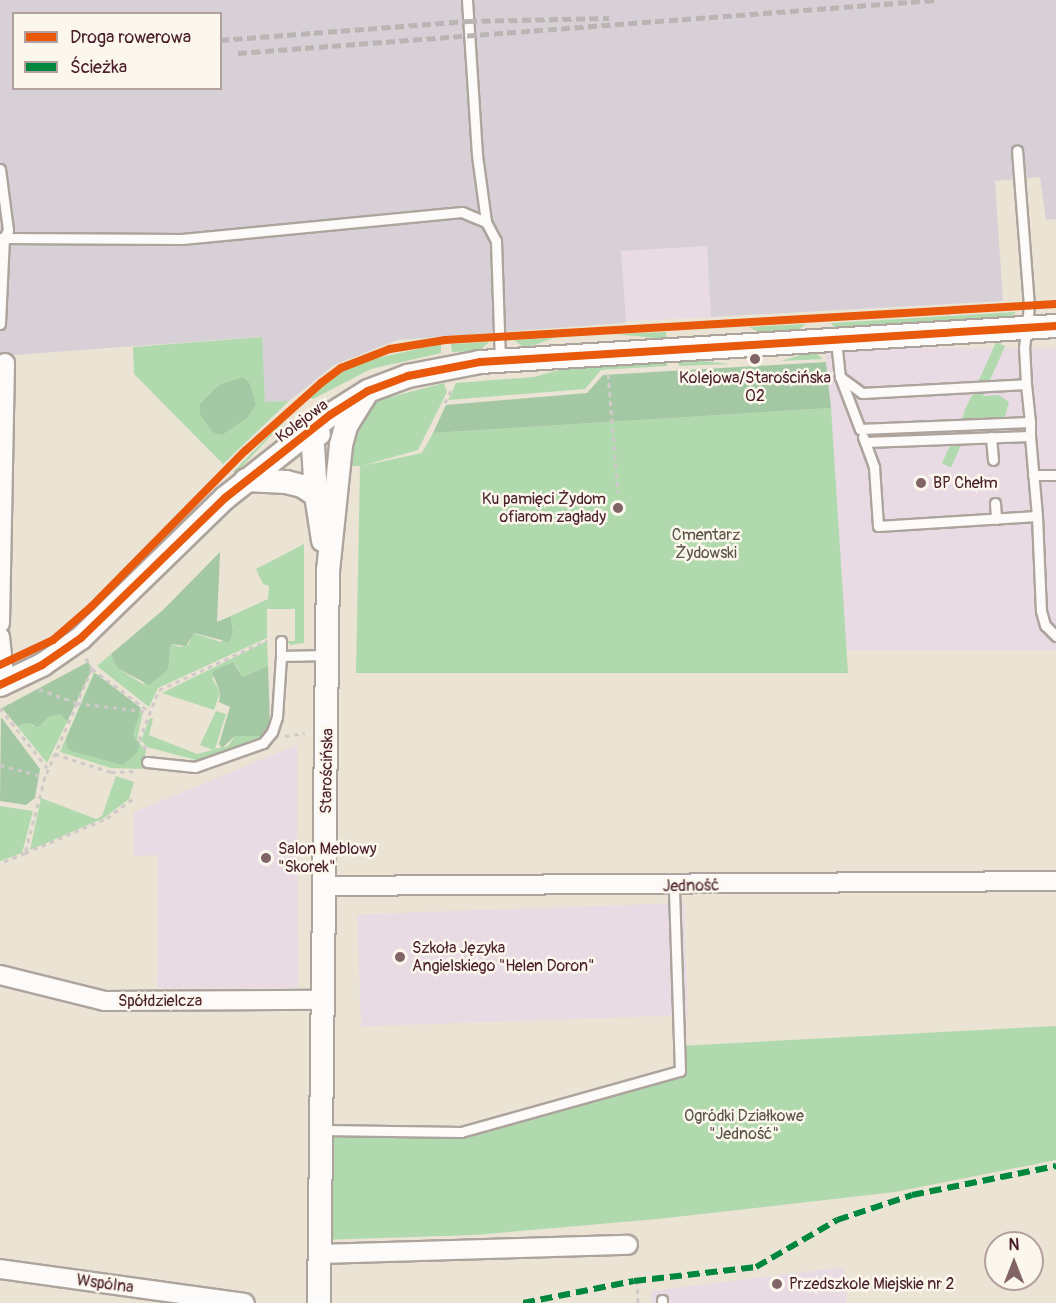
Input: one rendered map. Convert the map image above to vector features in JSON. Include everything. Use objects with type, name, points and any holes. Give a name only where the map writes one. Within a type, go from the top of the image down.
[{"type":"street","name":"Kolejowa","points":[[2,684],[42,665],[81,638],[246,480],[368,391],[408,376],[500,361],[1056,326]]},
{"type":"street","points":[[0,623],[5,363]]},
{"type":"street","name":"Starościńska","points":[[319,1303],[329,655],[328,571],[339,459],[346,426],[368,391]]},
{"type":"street","points":[[312,430],[324,437],[339,459]]},
{"type":"street","points":[[312,430],[316,495],[328,571]]},
{"type":"street","points":[[246,480],[286,482],[302,486],[316,495]]},
{"type":"street","points":[[0,637],[2,684]]},
{"type":"street","name":"Jedność","points":[[325,886],[674,886],[1056,881]]},
{"type":"street","name":"Spółdzielcza","points":[[0,975],[105,1001],[324,1000]]},
{"type":"street","points":[[320,1254],[628,1245]]},
{"type":"street","name":"Wspólna","points":[[0,1269],[245,1303]]},
{"type":"lane","points":[[467,0],[477,155],[486,222],[496,241],[500,361]]},
{"type":"lane","points":[[1017,150],[1029,306],[1025,328],[1026,384],[1037,516],[1041,610],[1045,625],[1056,636]]},
{"type":"lane","points":[[0,169],[8,230],[2,238],[0,324]]},
{"type":"lane","points":[[2,238],[182,239],[462,212],[486,222]]},
{"type":"lane","points":[[836,340],[840,377],[874,467],[878,526],[1037,516]]},
{"type":"lane","points":[[840,377],[862,393],[1026,384]]},
{"type":"lane","points":[[860,429],[1029,422]]},
{"type":"lane","points":[[865,442],[1030,436]]},
{"type":"lane","points":[[991,437],[993,460]]},
{"type":"lane","points":[[1033,475],[1056,475]]},
{"type":"lane","points":[[995,503],[996,519]]},
{"type":"lane","points":[[147,762],[195,767],[268,739],[277,717],[281,641]]},
{"type":"lane","points":[[281,656],[329,655]]},
{"type":"lane","points":[[322,1130],[461,1132],[680,1071],[674,886]]},
{"type":"path","points":[[608,372],[618,493]]},
{"type":"path","points":[[445,403],[451,390]]},
{"type":"path","points":[[146,749],[139,740],[159,690],[267,640]]},
{"type":"path","points":[[86,657],[92,669],[151,712]]},
{"type":"path","points":[[25,853],[45,777],[92,669]]},
{"type":"path","points":[[36,688],[77,703],[151,712]]},
{"type":"path","points":[[0,708],[48,769]]},
{"type":"path","points":[[55,754],[111,771],[142,771]]},
{"type":"path","points":[[0,765],[45,777]]},
{"type":"path","points":[[0,863],[97,823],[135,797]]},
{"type":"path","points":[[637,1280],[639,1303]]},
{"type":"shaded area","points":[[0,0],[1056,0],[1056,219],[1046,220],[1040,177],[995,181],[1003,301],[711,317],[707,246],[621,251],[626,322],[397,340],[334,365],[289,401],[265,402],[261,337],[0,356]]},
{"type":"shaded area","points":[[707,246],[711,317],[624,321],[620,251]]},
{"type":"shaded area","points":[[826,348],[1056,348],[1056,650],[826,650]]},
{"type":"shaded area","points":[[297,745],[298,988],[157,988],[158,855],[133,856],[134,812]]},
{"type":"shaded area","points":[[684,903],[688,1015],[361,1026],[357,914]]},
{"type":"shaded area","name":"Przedszkole Miejskie nr 2","points":[[844,1267],[847,1303],[652,1303],[651,1291]]},
{"type":"green space","points":[[1016,312],[1010,318],[836,329],[831,323]]},
{"type":"green space","points":[[806,324],[797,331],[760,333],[749,327]]},
{"type":"green space","points":[[666,332],[667,339],[614,334]]},
{"type":"green space","points":[[262,337],[265,402],[289,401],[223,464],[134,374],[133,347]]},
{"type":"green space","points":[[554,338],[525,348],[514,340]]},
{"type":"green space","points":[[489,342],[479,351],[452,352],[451,344]]},
{"type":"green space","points":[[996,342],[1005,346],[951,468],[942,464]]},
{"type":"green space","points":[[441,344],[441,353],[371,369],[313,399],[308,397],[346,369],[368,360]]},
{"type":"green space","points":[[813,351],[823,359],[781,361],[810,352]]},
{"type":"green space","points":[[667,358],[667,366],[601,370],[585,389],[448,400],[456,383],[534,377],[570,367]]},
{"type":"green space","points":[[678,358],[729,364],[679,366]]},
{"type":"green space","points":[[826,362],[831,408],[433,433],[446,405],[587,393],[603,375]]},
{"type":"green space","points":[[243,377],[250,384],[256,405],[247,418],[222,435],[212,432],[200,414],[200,404],[219,385]]},
{"type":"green space","name":"Cmentarz Żydowski","points":[[444,383],[447,392],[418,450],[361,466],[422,453],[433,433],[831,408],[848,673],[356,673],[360,466],[346,466],[346,450],[366,409],[379,400]]},
{"type":"green space","points":[[999,395],[1009,402],[1005,417],[976,420],[964,412],[971,397]]},
{"type":"green space","points":[[292,412],[237,472],[233,472]]},
{"type":"green space","points":[[304,544],[304,643],[291,645],[286,641],[295,641],[295,609],[267,609],[267,638],[158,688],[149,707],[97,666],[111,654],[117,668],[143,684],[168,670],[171,644],[180,647],[188,645],[193,633],[221,642],[233,632],[231,616],[268,599],[269,586],[263,584],[256,569]]},
{"type":"green space","points":[[220,552],[217,622],[231,616],[233,632],[229,642],[194,633],[186,646],[171,644],[168,670],[149,685],[117,668],[111,654],[163,610]]},
{"type":"green space","points":[[267,641],[268,666],[243,677],[236,665],[212,678],[220,692],[214,710],[162,693]]},
{"type":"green space","points":[[88,662],[92,669],[67,722],[60,715],[50,716],[38,727],[28,723],[17,726],[2,708]]},
{"type":"green space","points":[[233,662],[243,677],[268,666],[270,725],[263,736],[235,736],[222,748],[219,744],[230,707],[219,702],[220,692],[212,672]]},
{"type":"green space","points":[[94,672],[143,711],[137,740],[146,751],[142,769],[111,768],[60,752]]},
{"type":"green space","points":[[95,673],[141,708],[133,734],[139,744],[137,753],[123,765],[71,751],[67,747],[66,739]]},
{"type":"green space","points":[[216,711],[226,714],[215,749],[228,746],[235,736],[263,736],[200,761],[147,747],[141,740],[150,718],[153,719],[149,735],[197,754],[213,750],[200,745]]},
{"type":"green space","points":[[60,715],[67,722],[47,763],[17,726],[28,723],[33,726],[50,716]]},
{"type":"green space","points":[[1,717],[40,769],[35,798],[26,805],[0,801]]},
{"type":"green space","points":[[116,776],[134,782],[129,799],[104,818],[30,850],[41,798],[96,819],[102,816]]},
{"type":"green space","points":[[0,806],[33,811],[22,853],[0,861]]},
{"type":"green space","name":"Ogródki Działkowe \"Jedność\"","points":[[1056,1026],[1056,1160],[895,1192],[658,1219],[475,1235],[320,1240],[322,1130],[461,1132],[679,1072],[679,1046]]},
{"type":"railway","points":[[238,53],[935,0]]},
{"type":"railway","points":[[222,40],[468,21],[609,18]]},
{"type":"marked path","points":[[523,1303],[634,1281],[756,1267],[837,1220],[912,1195],[1056,1166]]},
{"type":"cycle path","points":[[0,665],[53,640],[91,607],[245,451],[321,383],[341,368],[390,349],[445,340],[1056,304]]},
{"type":"cycle path","points":[[0,685],[42,665],[81,638],[225,498],[330,415],[368,391],[408,376],[480,362],[1056,326]]},
{"type":"place","name":"Kolejowa/Starościńska 02","points":[[755,359]]},
{"type":"place","name":"BP Chełm","points":[[921,483]]},
{"type":"place","name":"Ku pamięci Żydom ofiarom zagłady","points":[[618,508]]},
{"type":"place","name":"Salon Meblowy \"Skorek\"","points":[[266,858]]},
{"type":"place","name":"Szkoła Języka Angielskiego \"Helen Doron\"","points":[[400,957]]},
{"type":"place","name":"Przedszkole Miejskie nr 2","points":[[777,1284]]}]
